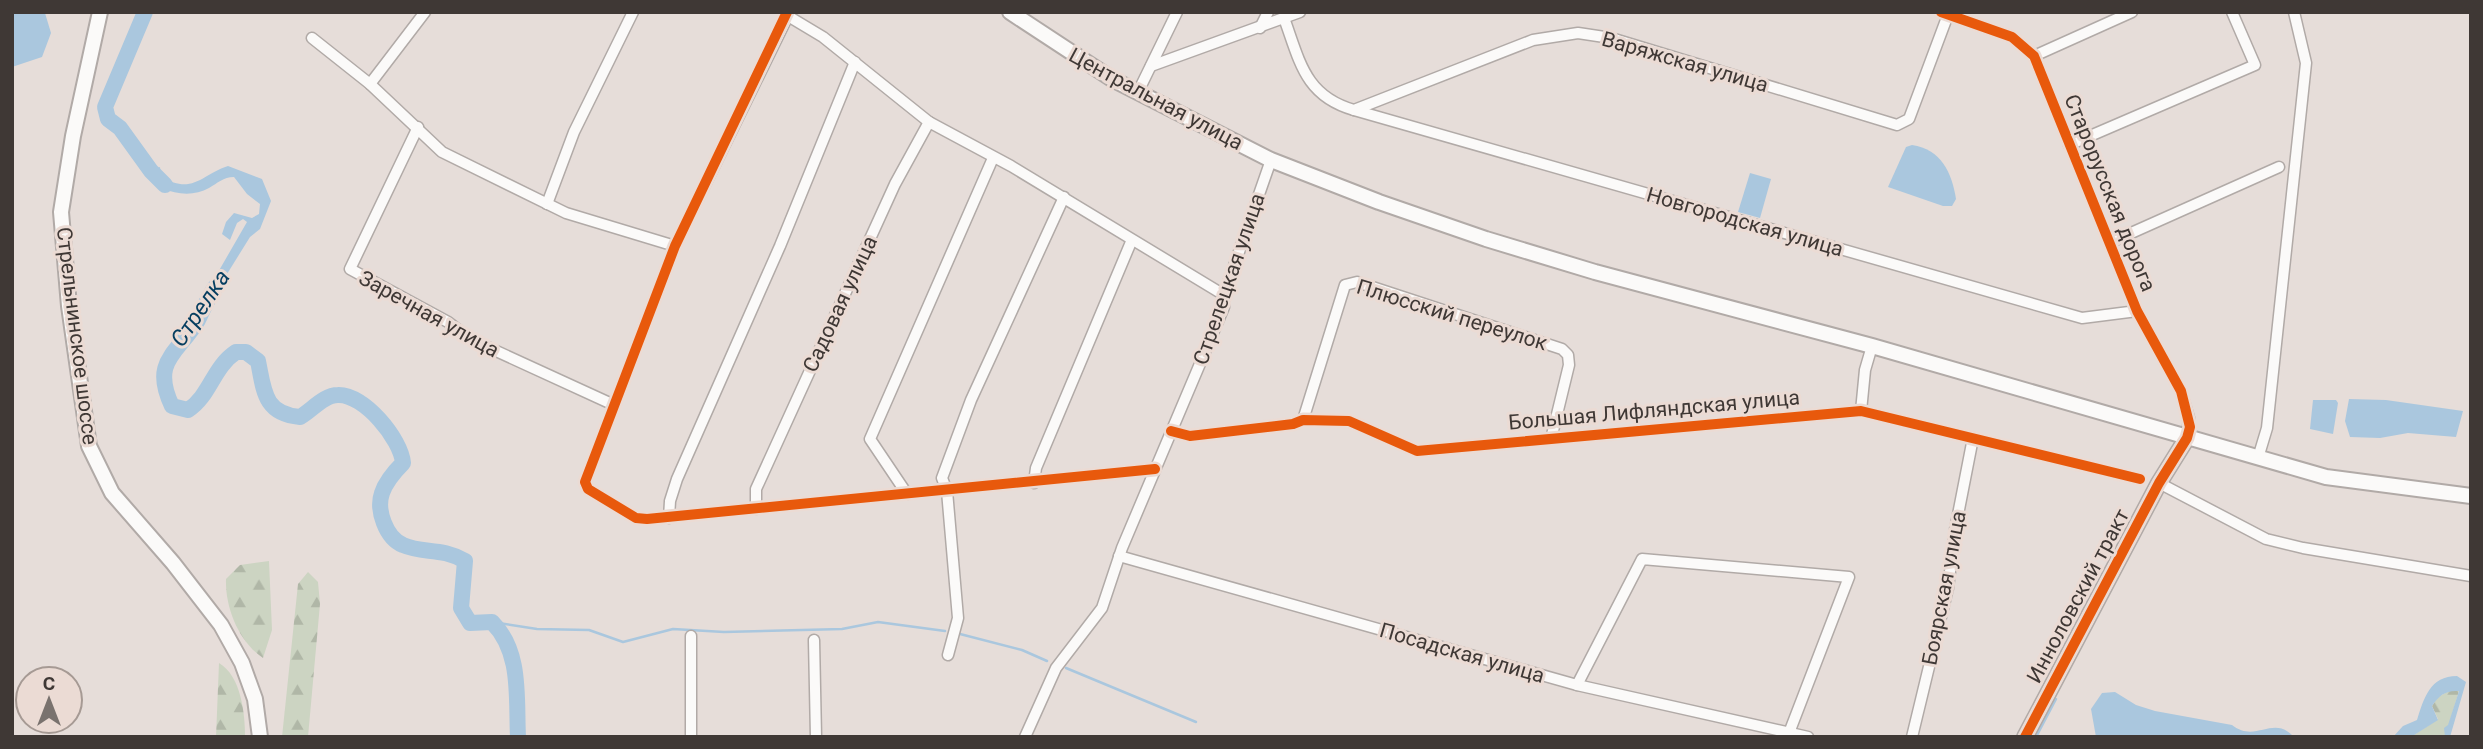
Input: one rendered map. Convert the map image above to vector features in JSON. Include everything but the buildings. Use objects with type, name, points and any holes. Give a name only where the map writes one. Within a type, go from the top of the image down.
[{"type":"main road","name":"Стрельнинское шоссе","points":[[100,12],[73,136],[61,212],[69,306],[89,446],[111,493],[173,563],[221,625],[242,663],[255,699],[260,737]]},
{"type":"main road","name":"Центральная улица","points":[[1010,12],[1064,50],[1138,92],[1271,160],[1486,239],[1595,272],[1872,346],[2326,477],[2471,496]]},
{"type":"main road","name":"Инноловский тракт","points":[[2025,737],[2159,483],[2187,438]]},
{"type":"street","points":[[368,83],[425,12]]},
{"type":"street","points":[[547,204],[574,132],[633,12]]},
{"type":"street","points":[[1138,92],[1177,12]]},
{"type":"street","points":[[1260,28],[1268,12]]},
{"type":"street","points":[[1151,66],[1300,12]]},
{"type":"street","points":[[1946,13],[2012,37],[2034,56],[2120,15],[2132,12]]},
{"type":"street","points":[[2069,145],[2255,65],[2232,12]]},
{"type":"street","points":[[2258,458],[2269,414],[2290,235],[2298,116],[2305,89],[2306,63],[2294,12]]},
{"type":"street","name":"Варяжская улица","points":[[1354,110],[1533,40],[1578,33],[1611,38],[1897,125],[1909,119],[1946,13]]},
{"type":"street","points":[[1155,469],[669,518],[636,518],[588,489],[585,482],[675,246],[787,14],[824,37],[929,122],[1064,197],[1131,242],[1224,295]]},
{"type":"street","points":[[1284,18],[1311,85],[1324,97],[1354,110]]},
{"type":"street","points":[[312,38],[368,83],[442,152],[566,214],[675,246]]},
{"type":"street","name":"Старорусская дорога","points":[[2034,56],[2137,311],[2181,391],[2189,418],[2187,438]]},
{"type":"street","points":[[669,518],[670,501],[677,479],[780,246],[855,62]]},
{"type":"street","name":"Новгородская улица","points":[[1354,110],[2082,318],[2137,311]]},
{"type":"street","name":"Садовая улица","points":[[756,509],[756,489],[895,184],[929,122]]},
{"type":"street","name":"Заречная улица","points":[[419,129],[350,269],[354,274],[448,322],[470,340],[614,405]]},
{"type":"street","points":[[907,494],[870,439],[993,158]]},
{"type":"street","name":"Стрелецкая улица","points":[[1025,737],[1056,668],[1101,608],[1119,556],[1224,307],[1224,295],[1271,160]]},
{"type":"street","points":[[2110,242],[2279,167]]},
{"type":"street","points":[[948,655],[958,618],[947,491],[942,478],[971,400],[1064,197]]},
{"type":"street","points":[[1034,483],[1041,456],[1131,242]]},
{"type":"street","name":"Плюсский переулок","points":[[1303,420],[1345,285],[1357,282],[1562,349],[1568,355],[1569,365],[1551,439]]},
{"type":"street","points":[[1861,411],[1865,370],[1872,346]]},
{"type":"street","name":"Большая Лифляндская улица","points":[[1171,431],[1190,436],[1293,424],[1303,420],[1349,421],[1417,451],[1861,411],[2140,479]]},
{"type":"street","name":"Боярская улица","points":[[1912,737],[1948,588],[1955,530],[1973,438]]},
{"type":"street","points":[[2159,483],[2266,538],[2303,548],[2471,576]]},
{"type":"street","name":"Посадская улица","points":[[1119,556],[1577,685],[1808,737]]},
{"type":"street","points":[[1577,685],[1642,559],[1849,577],[1789,733]]},
{"type":"street","points":[[691,636],[691,737]]},
{"type":"street","points":[[814,640],[816,737]]},
{"type":"green space","points":[[269,561],[272,630],[263,658],[240,634],[231,613],[226,579],[240,565]]},
{"type":"green space","points":[[308,572],[318,582],[320,604],[308,737],[282,737],[298,584]]},
{"type":"green space","points":[[219,663],[237,686],[243,706],[245,737],[216,737]]},
{"type":"green space","points":[[2450,690],[2459,691],[2445,737],[2411,737],[2438,719],[2432,706],[2437,698]]},
{"type":"water","points":[[12,12],[45,13],[51,33],[42,57],[12,67]]},
{"type":"water","points":[[1912,145],[1931,151],[1943,164],[1954,189],[1956,199],[1952,206],[1943,206],[1888,187],[1906,147]]},
{"type":"water","points":[[228,166],[262,179],[271,201],[260,229],[250,237],[209,303],[202,300],[247,222],[243,219],[237,223],[230,240],[222,234],[226,222],[234,213],[252,218],[259,214],[260,204],[247,194],[234,177],[224,179],[201,192],[183,194],[166,190],[144,174],[160,167],[161,177],[172,182],[189,184]]},
{"type":"water","points":[[1750,173],[1771,179],[1760,218],[1738,212]]},
{"type":"water","points":[[2349,399],[2386,400],[2463,411],[2456,437],[2408,433],[2380,438],[2350,437],[2345,421]]},
{"type":"water","points":[[2313,400],[2336,400],[2338,403],[2333,434],[2310,429]]},
{"type":"water","points":[[2457,676],[2466,682],[2450,737],[2445,737],[2444,728],[2448,725],[2459,691],[2447,692],[2432,706],[2438,720],[2411,737],[2393,737],[2403,726],[2417,720],[2426,696],[2434,684]]},
{"type":"water","points":[[2115,692],[2136,705],[2155,711],[2232,725],[2249,732],[2279,728],[2294,737],[2096,737],[2091,709],[2102,693]]},
{"type":"waterway","name":"Стрелка","points":[[145,12],[105,107],[108,119],[120,128],[151,171],[165,185]]},
{"type":"waterway","name":"Стрелка","points":[[216,286],[198,320],[166,367],[164,378],[172,406],[188,410],[202,397],[228,358],[236,352],[246,352],[258,361],[264,391],[272,406],[279,411],[300,417],[323,400],[338,395],[359,402],[369,410],[396,442],[403,463],[386,485],[380,500],[387,530],[403,545],[448,554],[465,561],[461,608],[470,623],[492,622],[508,647],[516,676],[518,737]]},
{"type":"waterway","points":[[492,622],[537,629],[589,630],[623,642],[673,629],[724,632],[842,629],[878,622],[945,631]]},
{"type":"waterway","points":[[960,634],[1022,650],[1047,661]]},
{"type":"waterway","points":[[1066,668],[1196,722]]},
{"type":"waterway","points":[[2036,737],[2056,699]]},
{"type":"cycle path","points":[[787,12],[675,246],[585,482],[588,489],[636,518],[647,519],[1155,469]]},
{"type":"cycle path","points":[[1941,12],[2012,37],[2034,56],[2137,311],[2181,391],[2190,427],[2187,438],[2159,483],[2025,737]]},
{"type":"cycle path","points":[[1171,431],[1190,436],[1293,424],[1303,420],[1349,421],[1417,451],[1861,411],[2140,479]]}]
